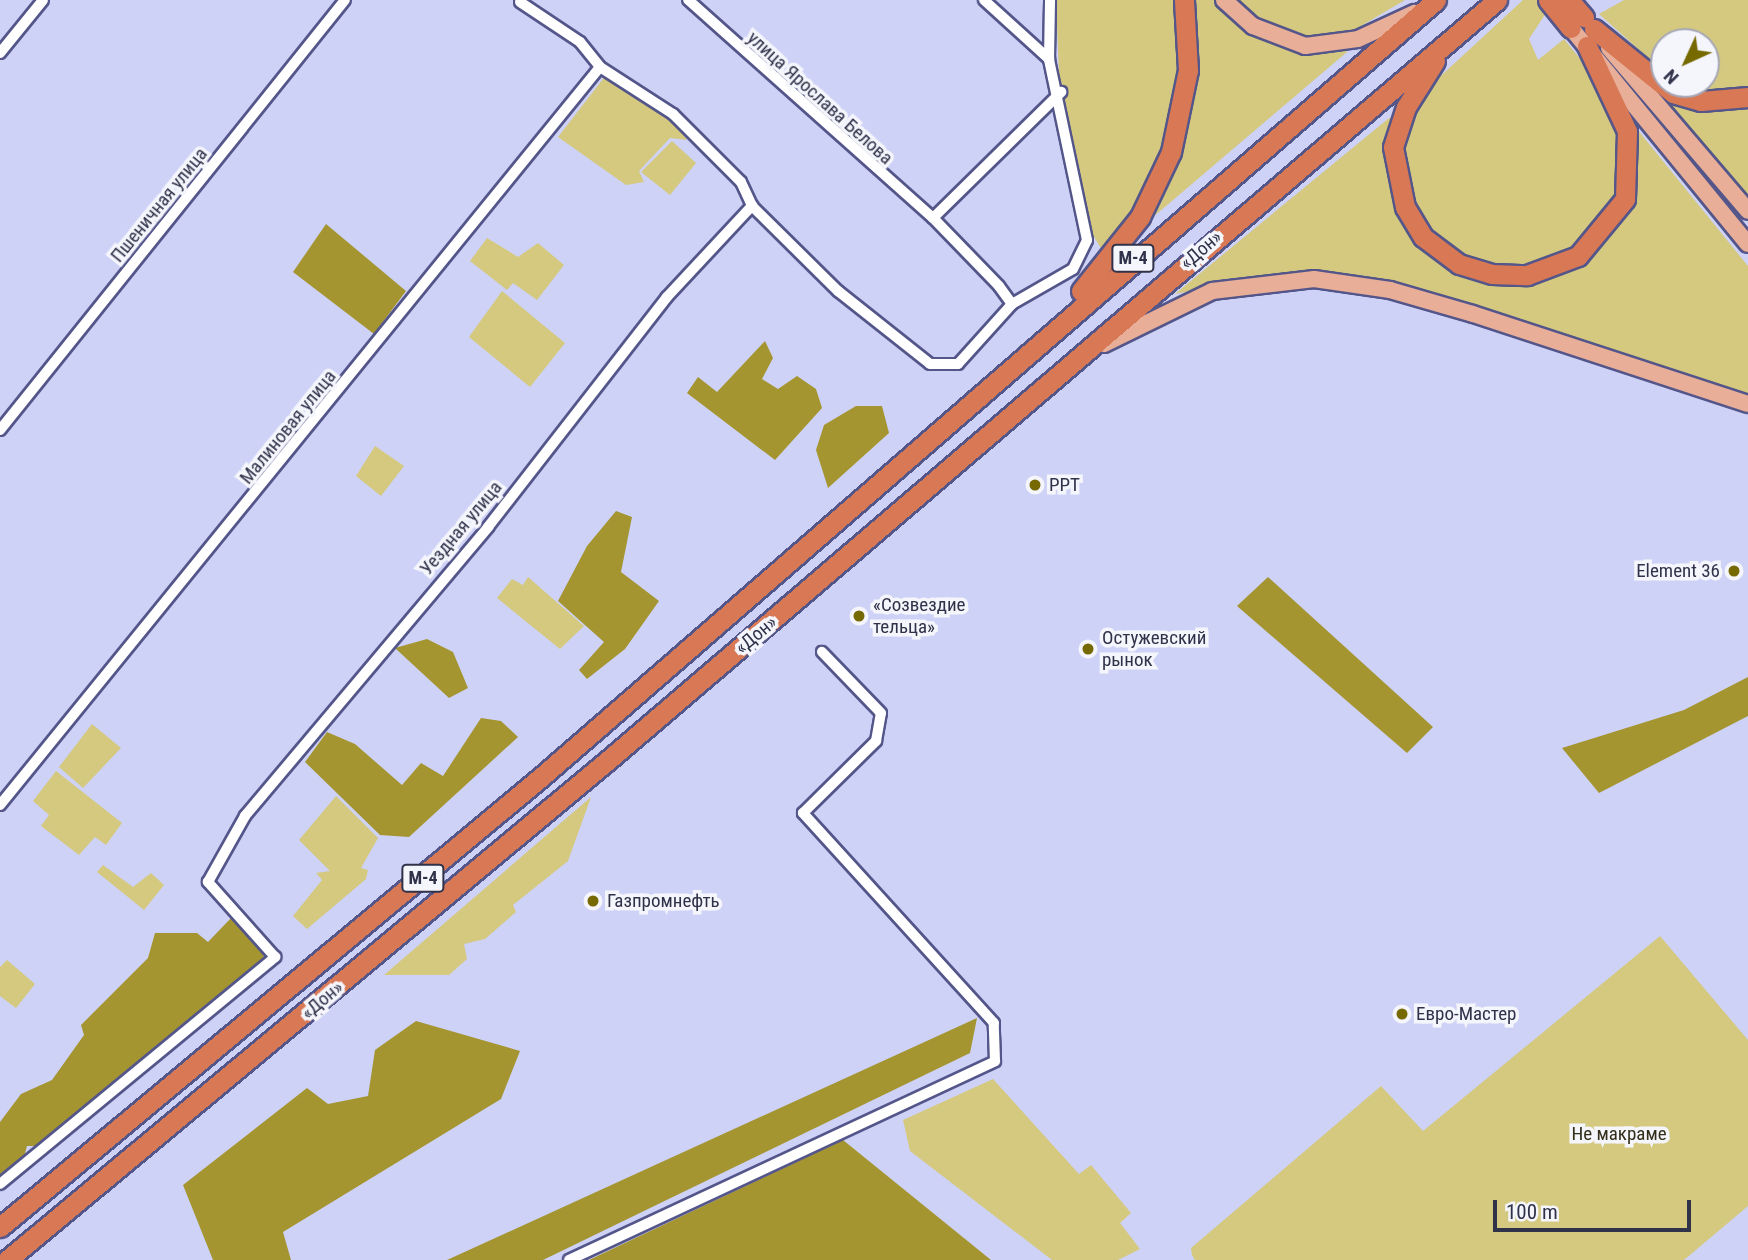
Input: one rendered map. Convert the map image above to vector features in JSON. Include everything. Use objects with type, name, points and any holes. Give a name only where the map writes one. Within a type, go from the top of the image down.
[{"type":"highway","points":[[1054,326],[1122,242],[1163,173],[1183,109],[1184,0]]},
{"type":"highway","name":"«Дон»","points":[[8,1260],[607,761],[1065,366],[1497,0]]},
{"type":"highway","points":[[1548,0],[1584,30],[1672,93],[1700,101],[1748,97]]},
{"type":"highway","points":[[1456,34],[1406,107],[1392,162],[1405,207],[1423,237],[1459,264],[1492,274],[1527,275],[1578,256],[1625,199],[1627,131],[1569,0]]},
{"type":"highway","name":"«Дон»","points":[[0,1227],[541,777],[1054,326],[1434,2]]},
{"type":"main road","points":[[1224,0],[1253,26],[1305,47],[1358,39],[1434,2]]},
{"type":"main road","points":[[1584,30],[1748,211]]},
{"type":"main road","points":[[1584,30],[1748,244]]},
{"type":"main road","points":[[1065,366],[1192,297],[1251,282],[1314,279],[1390,290],[1473,314],[1748,404]]},
{"type":"street","points":[[0,53],[43,0]]},
{"type":"street","name":"Пшеничная улица","points":[[0,430],[345,0]]},
{"type":"street","name":"улица Ярослава Белова","points":[[688,0],[933,218],[1012,304]]},
{"type":"street","points":[[984,0],[1049,59]]},
{"type":"street","points":[[520,2],[580,42],[600,67],[673,114],[741,181],[752,206],[909,349],[938,367],[958,364],[1012,304],[1065,275],[1084,255],[1087,240],[1061,92],[1049,59],[1050,0]]},
{"type":"street","name":"Малиновая улица","points":[[0,805],[600,67]]},
{"type":"street","points":[[933,218],[1061,92]]},
{"type":"street","name":"Уездная улица","points":[[0,1184],[275,957],[208,882],[245,816],[488,527],[667,297],[752,206]]},
{"type":"street","points":[[569,1260],[995,1061],[993,1023],[803,813],[876,741],[881,713],[822,652]]},
{"type":"green space","points":[[1056,0],[1405,0],[1344,36],[1347,52],[1159,212],[1151,218],[1134,207],[1102,250],[1093,235],[1059,74]]},
{"type":"green space","points":[[1523,0],[1544,0],[1550,7],[1529,39],[1538,60],[1564,39],[1748,266],[1748,396],[1385,281],[1287,272],[1175,294],[1389,118],[1406,123],[1431,85]]},
{"type":"green space","points":[[1624,0],[1748,0],[1748,196],[1663,100],[1720,98],[1720,28],[1650,28],[1650,60],[1599,14]]},
{"type":"green space","points":[[606,75],[671,118],[687,140],[670,138],[639,171],[644,182],[626,185],[558,137]]},
{"type":"green space","points":[[672,141],[696,163],[670,195],[641,172]]},
{"type":"green space","points":[[487,238],[518,257],[538,243],[564,265],[537,300],[513,283],[507,290],[470,261]]},
{"type":"green space","points":[[502,291],[565,343],[530,387],[469,337]]},
{"type":"green space","points":[[375,446],[404,466],[381,496],[356,476]]},
{"type":"green space","points":[[528,577],[584,626],[560,649],[497,598],[512,579],[523,585]]},
{"type":"green space","points":[[92,724],[121,748],[83,788],[59,767]]},
{"type":"green space","points":[[56,771],[122,823],[106,845],[95,837],[79,855],[41,826],[49,815],[33,801]]},
{"type":"green space","points":[[336,796],[378,838],[361,868],[368,870],[366,879],[307,929],[293,916],[322,880],[316,873],[330,871],[299,840]]},
{"type":"green space","points":[[591,797],[568,861],[513,905],[516,912],[485,939],[464,944],[467,959],[449,975],[384,975]]},
{"type":"green space","points":[[103,865],[133,887],[151,873],[164,885],[144,910],[97,872]]},
{"type":"green space","name":"Не макраме","points":[[1660,936],[1748,1040],[1748,1206],[1684,1260],[1195,1260],[1191,1248],[1381,1086],[1423,1131]]},
{"type":"green space","points":[[7,960],[35,984],[16,1008],[0,996],[0,967]]},
{"type":"green space","points":[[993,1079],[1079,1174],[1091,1165],[1131,1213],[1120,1223],[1140,1249],[1118,1260],[1052,1260],[910,1151],[903,1120]]},
{"type":"shaded area","points":[[326,224],[406,291],[374,334],[293,272]]},
{"type":"shaded area","points":[[765,341],[773,358],[762,379],[778,389],[797,376],[816,389],[822,408],[775,460],[687,393],[698,377],[717,392]]},
{"type":"shaded area","points":[[856,406],[882,406],[889,433],[828,488],[816,450],[824,425]]},
{"type":"shaded area","points":[[616,511],[632,517],[621,572],[659,601],[625,649],[587,679],[579,670],[604,642],[558,601],[587,546]]},
{"type":"shaded area","points":[[1268,577],[1433,727],[1407,753],[1237,606]]},
{"type":"shaded area","points":[[427,639],[453,652],[468,688],[449,698],[395,648]]},
{"type":"shaded area","points":[[1748,677],[1748,716],[1599,793],[1562,748],[1684,710]]},
{"type":"shaded area","points":[[481,718],[501,721],[518,737],[409,837],[380,835],[305,762],[327,732],[355,744],[402,785],[421,763],[443,776]]},
{"type":"shaded area","points":[[232,917],[262,947],[264,958],[38,1146],[27,1146],[24,1157],[0,1179],[0,1122],[21,1094],[52,1080],[84,1035],[81,1025],[148,958],[155,933],[197,933],[208,942]]},
{"type":"shaded area","points":[[977,1018],[970,1053],[543,1260],[447,1260]]},
{"type":"shaded area","points":[[416,1021],[520,1051],[501,1099],[283,1232],[291,1260],[213,1260],[183,1185],[307,1088],[328,1104],[368,1096],[375,1050]]},
{"type":"shaded area","points":[[843,1140],[991,1260],[589,1260]]},
{"type":"place","name":"РРТ","points":[[1035,485]]},
{"type":"place","name":"Element 36","points":[[1734,571]]},
{"type":"place","name":"«Созвездие тельца»","points":[[859,616]]},
{"type":"place","name":"Остужевский рынок","points":[[1088,649]]},
{"type":"place","name":"Газпромнефть","points":[[593,901]]},
{"type":"place","name":"Евро-Мастер","points":[[1402,1014]]}]
